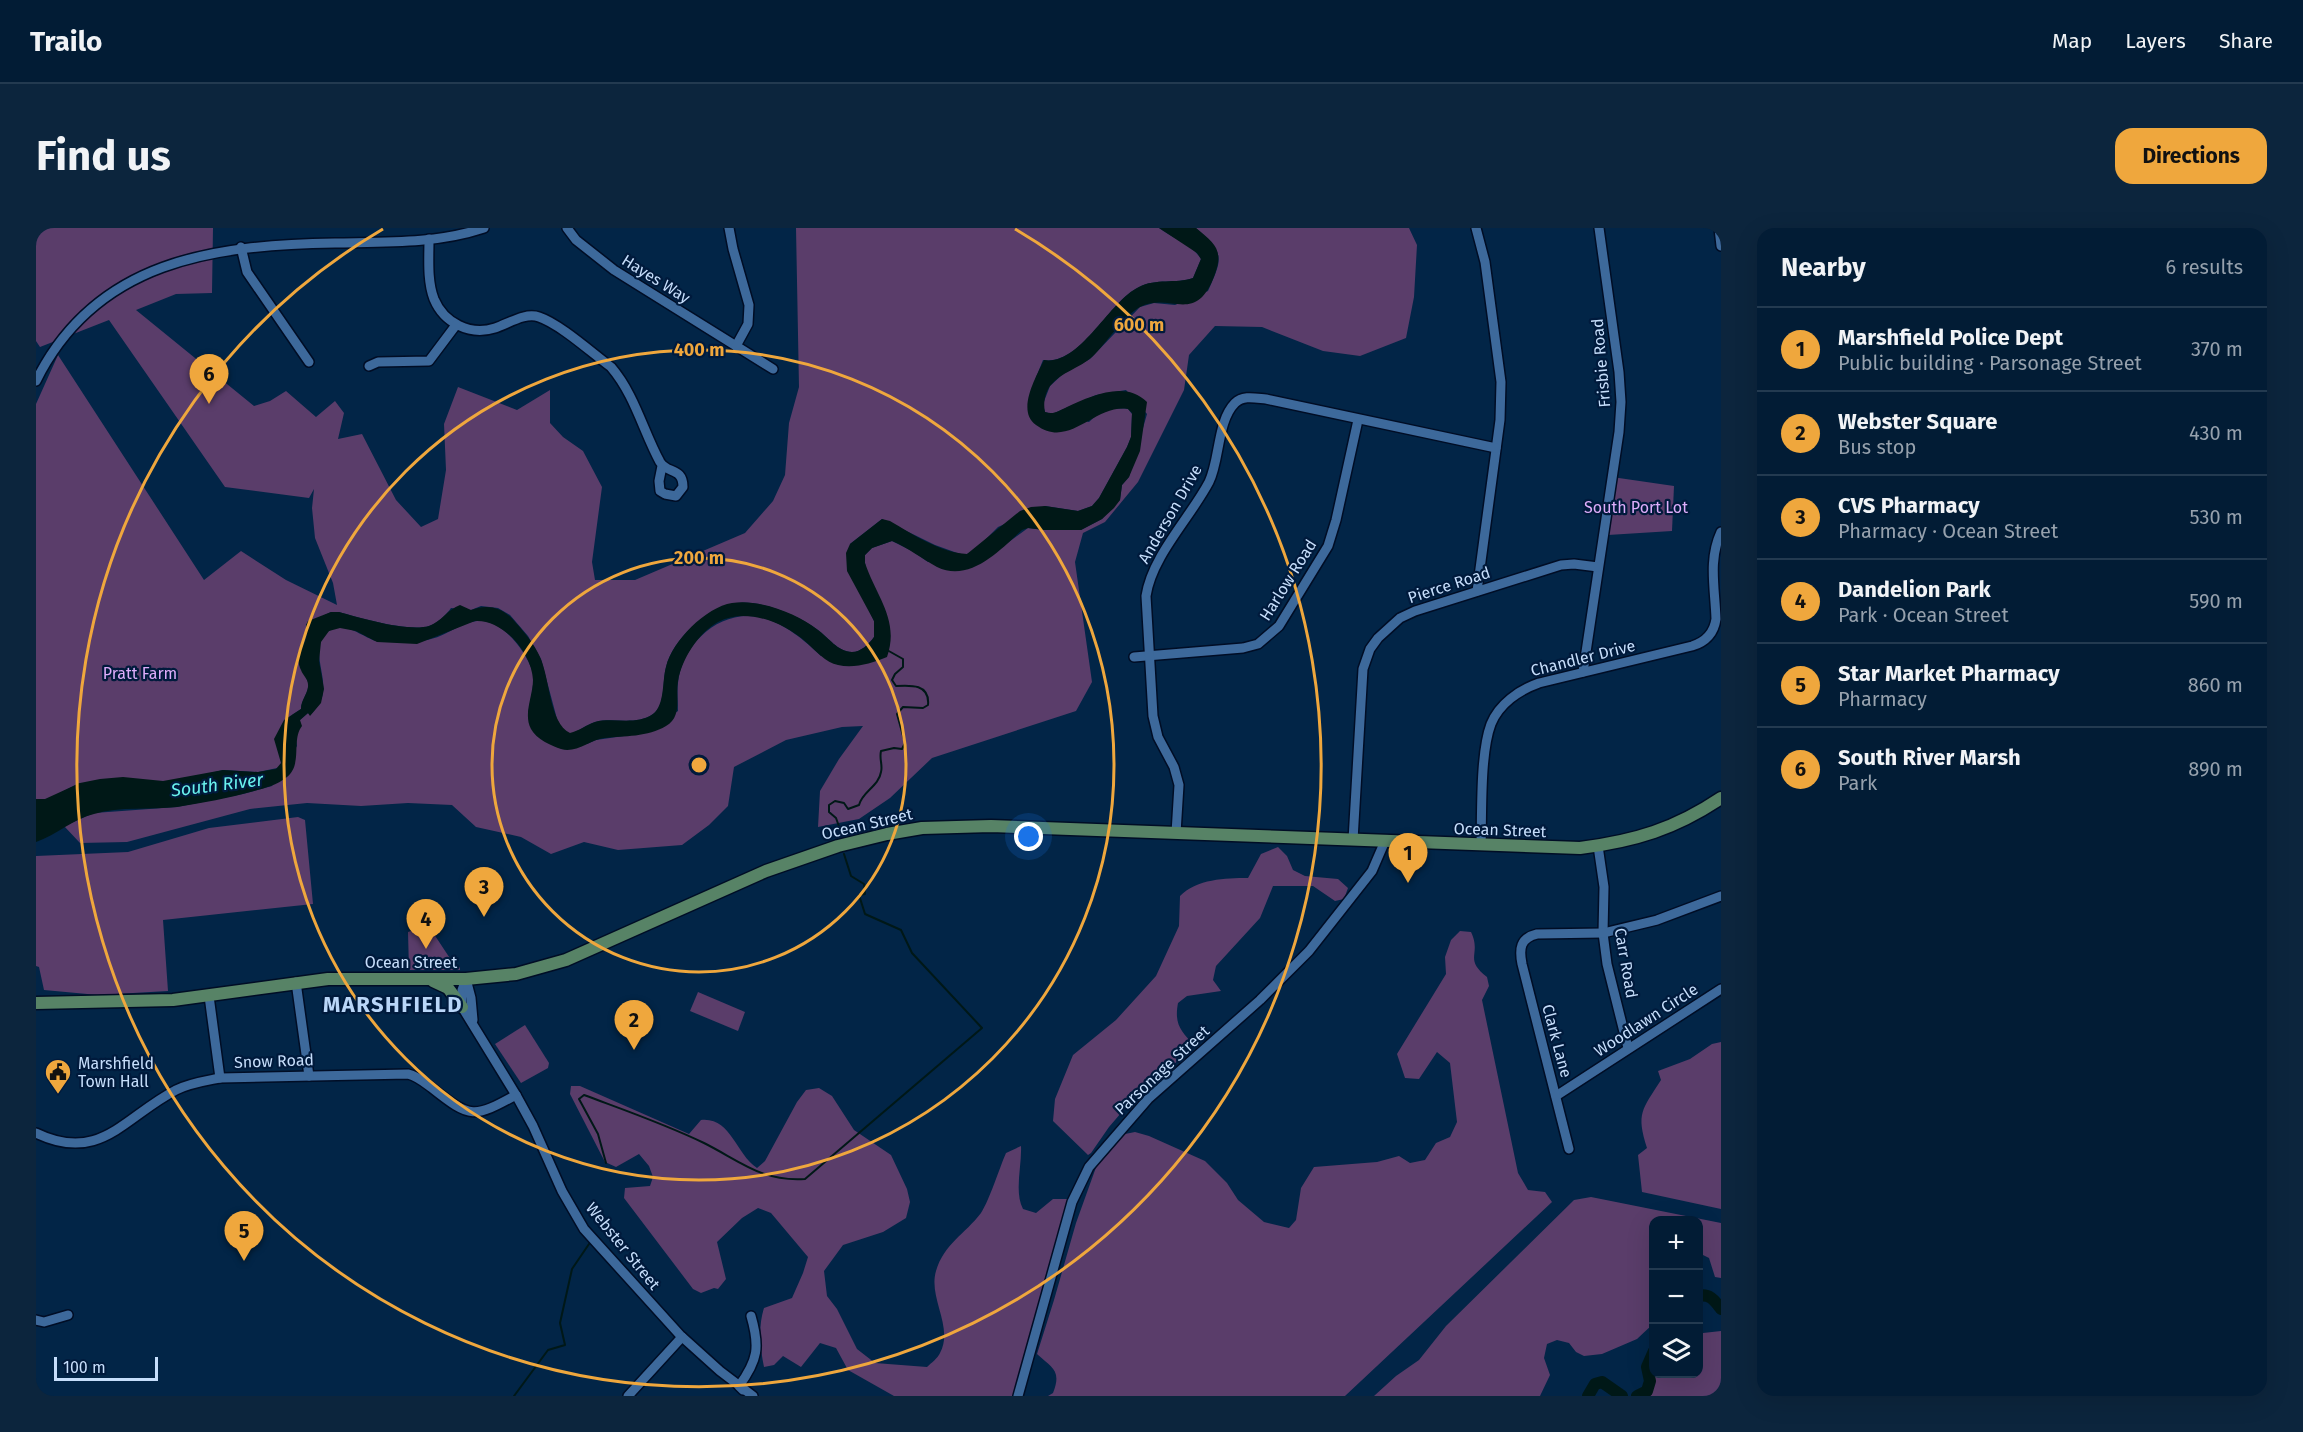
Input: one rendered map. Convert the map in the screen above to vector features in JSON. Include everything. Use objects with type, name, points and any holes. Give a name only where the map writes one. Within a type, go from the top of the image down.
[{"type":"main road","name":"Ocean Street","points":[[36,1004],[163,1000],[209,996],[296,982],[355,979],[466,979],[516,974],[558,963],[800,858],[886,834],[930,828],[991,826],[1560,849],[1598,846],[1638,839],[1695,815],[1721,798]]},
{"type":"main road","points":[[429,979],[448,988],[462,1007]]},
{"type":"street","points":[[36,381],[69,331],[86,313],[124,284],[165,266],[241,247],[429,239],[463,235],[484,228]]},
{"type":"street","name":"Hayes Way","points":[[567,228],[576,240],[614,270],[773,369]]},
{"type":"street","points":[[729,228],[749,305],[748,324],[736,346]]},
{"type":"street","points":[[1476,228],[1485,262],[1501,373],[1500,420],[1477,591]]},
{"type":"street","name":"Frisbie Road","points":[[1582,672],[1619,432],[1621,402],[1599,228]]},
{"type":"street","points":[[1719,228],[1721,246]]},
{"type":"street","points":[[429,239],[430,281],[434,299],[440,310],[456,325],[466,329],[487,330],[531,316],[539,317],[555,326],[617,374],[633,402],[662,466]]},
{"type":"street","points":[[241,247],[247,272],[309,362]]},
{"type":"street","points":[[369,366],[378,362],[429,361],[456,325]]},
{"type":"street","name":"Anderson Drive","points":[[1176,833],[1178,779],[1156,728],[1146,604],[1147,585],[1154,569],[1209,482],[1216,465],[1226,417],[1235,404],[1241,399],[1256,398],[1496,448]]},
{"type":"street","name":"Harlow Road","points":[[1134,657],[1252,646],[1265,640],[1279,626],[1314,571],[1331,538],[1358,420]]},
{"type":"street","name":"Chandler Drive","points":[[1481,845],[1485,752],[1492,723],[1506,703],[1523,690],[1539,683],[1692,646],[1704,640],[1715,626],[1712,564],[1721,532]]},
{"type":"street","name":"Pierce Road","points":[[1353,840],[1361,680],[1370,649],[1383,633],[1408,614],[1561,565],[1598,567]]},
{"type":"street","name":"Parsonage Street","points":[[1018,1396],[1072,1202],[1089,1167],[1148,1099],[1260,1000],[1302,959],[1372,871],[1385,841]]},
{"type":"street","name":"Carr Road","points":[[1598,846],[1604,887],[1603,933],[1607,964],[1628,1048]]},
{"type":"street","points":[[1603,933],[1658,920],[1721,896]]},
{"type":"street","name":"Clark Lane","points":[[1569,1149],[1519,952],[1523,941],[1530,935],[1603,933]]},
{"type":"street","points":[[462,1007],[462,990],[466,979]]},
{"type":"street","name":"Webster Street","points":[[466,979],[471,998],[473,1023]]},
{"type":"street","points":[[296,982],[309,1076]]},
{"type":"street","name":"Woodlawn Circle","points":[[1556,1096],[1721,989]]},
{"type":"street","points":[[209,996],[220,1078]]},
{"type":"street","name":"Webster Street","points":[[462,1007],[516,1095],[533,1126],[562,1191],[584,1228],[682,1337],[751,1396]]},
{"type":"street","name":"Snow Road","points":[[36,1133],[69,1144],[90,1142],[120,1128],[177,1089],[197,1082],[220,1078],[387,1073],[412,1075],[452,1105],[474,1113],[488,1111],[516,1095]]},
{"type":"street","points":[[36,1320],[44,1322],[68,1315]]},
{"type":"street","points":[[739,1386],[753,1366],[757,1334],[751,1316]]},
{"type":"street","points":[[628,1396],[682,1337]]},
{"type":"green space","name":"Pratt Farm","points":[[36,228],[213,228],[212,293],[176,294],[136,310],[254,406],[270,401],[286,391],[316,417],[335,401],[344,413],[338,439],[362,434],[396,500],[421,527],[438,519],[446,470],[444,424],[458,387],[517,410],[550,390],[550,423],[563,437],[583,451],[602,487],[592,562],[595,580],[635,580],[745,533],[773,501],[785,475],[789,423],[799,387],[796,228],[1159,228],[1188,246],[1201,259],[1193,278],[1146,284],[1139,287],[1116,306],[1070,353],[1057,359],[1043,360],[1035,380],[1028,410],[1089,422],[1097,415],[1112,409],[1128,409],[1132,414],[1131,437],[1099,498],[1092,506],[1078,511],[1045,506],[998,527],[976,549],[967,554],[960,554],[935,545],[882,519],[850,544],[867,606],[874,621],[874,637],[859,651],[842,650],[810,625],[768,606],[746,602],[726,606],[693,626],[676,645],[666,667],[660,705],[653,714],[639,720],[595,722],[570,734],[562,730],[557,719],[541,659],[528,636],[510,615],[498,608],[481,606],[471,610],[451,608],[436,623],[420,627],[397,626],[331,612],[306,624],[298,659],[308,682],[308,689],[301,709],[292,715],[282,767],[258,772],[223,770],[165,784],[79,783],[49,800],[36,800],[36,404],[58,355],[204,580],[241,551],[286,580],[337,605],[333,583],[315,538],[312,508],[314,489],[309,498],[225,487],[109,320],[40,347],[36,341]]},
{"type":"green space","points":[[1196,228],[1409,228],[1417,245],[1414,297],[1406,338],[1360,356],[1323,351],[1262,327],[1215,326],[1189,355],[1184,390],[1138,482],[1105,522],[1083,533],[1075,562],[1092,682],[1076,711],[932,758],[890,798],[859,819],[818,827],[820,791],[839,759],[863,726],[842,727],[786,740],[734,767],[728,806],[709,825],[682,845],[618,850],[584,842],[551,854],[521,837],[476,827],[452,805],[408,803],[361,806],[307,803],[250,809],[127,842],[80,843],[64,826],[94,813],[177,807],[272,786],[297,746],[296,738],[300,720],[308,713],[310,715],[322,699],[320,644],[329,631],[336,628],[349,629],[381,642],[406,642],[437,637],[471,622],[486,621],[495,625],[518,645],[532,670],[533,687],[528,716],[587,744],[596,740],[645,733],[678,711],[678,683],[687,655],[705,633],[730,619],[744,616],[767,619],[784,627],[821,656],[887,657],[865,563],[865,555],[872,548],[892,541],[928,562],[998,550],[1028,528],[1081,530],[1102,519],[1120,500],[1122,485],[1129,477],[1147,414],[1126,390],[1096,395],[1052,414],[1045,412],[1043,404],[1050,386],[1063,374],[1090,359],[1140,307],[1154,303],[1175,305],[1208,291],[1217,270],[1218,256],[1212,244]]},
{"type":"green space","name":"South Port Lot","points":[[1612,477],[1674,486],[1672,531],[1608,535]]},
{"type":"green space","points":[[298,817],[305,820],[313,904],[163,920],[168,991],[98,995],[44,990],[39,967],[36,966],[36,856],[128,852],[209,828]]},
{"type":"green space","points":[[1278,847],[1287,856],[1293,870],[1305,876],[1338,879],[1348,888],[1344,899],[1335,901],[1313,886],[1273,886],[1260,918],[1216,966],[1213,980],[1221,991],[1187,996],[1178,1003],[1178,1022],[1195,1046],[1133,1099],[1088,1155],[1053,1121],[1055,1099],[1073,1055],[1116,1020],[1156,976],[1179,926],[1180,896],[1203,883],[1221,879],[1248,878],[1261,854]]},
{"type":"green space","points":[[428,925],[460,970],[409,970],[408,932]]},
{"type":"green space","points":[[1460,931],[1471,932],[1475,946],[1474,960],[1480,971],[1487,977],[1489,986],[1482,1000],[1518,1173],[1528,1190],[1545,1192],[1552,1202],[1345,1396],[1048,1396],[1053,1393],[1056,1385],[1056,1374],[1051,1366],[1037,1354],[1076,1223],[1099,1159],[1125,1134],[1135,1132],[1149,1136],[1205,1161],[1227,1183],[1238,1200],[1264,1222],[1289,1228],[1296,1220],[1301,1188],[1314,1167],[1377,1162],[1399,1156],[1410,1163],[1425,1160],[1436,1143],[1450,1137],[1457,1122],[1450,1063],[1437,1052],[1419,1079],[1405,1078],[1397,1054],[1446,974],[1445,957],[1451,940]]},
{"type":"green space","points":[[698,992],[745,1012],[738,1031],[690,1011]]},
{"type":"green space","points":[[525,1025],[549,1063],[548,1068],[521,1083],[495,1044]]},
{"type":"green space","points":[[1721,1042],[1721,1209],[1642,1192],[1638,1155],[1647,1148],[1642,1119],[1645,1105],[1661,1080],[1658,1071],[1690,1059],[1712,1044]]},
{"type":"green space","points":[[571,1086],[580,1086],[689,1134],[701,1120],[719,1124],[757,1168],[765,1161],[806,1090],[819,1088],[832,1096],[854,1130],[891,1155],[907,1189],[910,1202],[906,1218],[883,1232],[843,1245],[824,1271],[827,1296],[837,1309],[857,1349],[875,1363],[927,1367],[939,1355],[944,1343],[944,1333],[935,1292],[936,1271],[950,1246],[981,1213],[1006,1153],[1021,1146],[1019,1195],[1023,1209],[1036,1213],[1053,1199],[1070,1199],[1014,1396],[894,1396],[848,1370],[836,1348],[820,1343],[801,1367],[783,1356],[774,1365],[764,1367],[760,1338],[764,1308],[792,1298],[808,1257],[771,1213],[758,1208],[742,1218],[717,1242],[726,1279],[718,1289],[714,1288],[701,1293],[693,1289],[624,1198],[625,1188],[650,1186],[653,1177],[649,1166],[639,1154],[616,1167],[605,1162],[570,1094]]},
{"type":"green space","points":[[1591,1197],[1686,1216],[1649,1216],[1649,1328],[1637,1339],[1602,1354],[1584,1356],[1576,1352],[1569,1343],[1557,1340],[1547,1344],[1544,1358],[1550,1375],[1540,1396],[1374,1396],[1396,1376],[1419,1360],[1446,1326],[1574,1200]]},
{"type":"green space","points":[[1703,1219],[1721,1223],[1721,1278],[1715,1277],[1709,1258],[1703,1255]]},
{"type":"green space","points":[[1721,1331],[1721,1396],[1649,1396],[1655,1378],[1703,1378],[1703,1333]]},
{"type":"water","name":"South River","points":[[1159,228],[1196,228],[1216,247],[1218,265],[1208,290],[1191,304],[1151,303],[1134,311],[1092,357],[1054,381],[1045,399],[1045,412],[1051,413],[1108,392],[1129,392],[1147,402],[1140,451],[1129,477],[1122,485],[1120,500],[1102,519],[1081,530],[1028,528],[1022,530],[984,562],[961,571],[949,571],[937,567],[892,541],[872,548],[865,555],[865,563],[889,620],[891,631],[887,657],[857,666],[838,665],[825,659],[797,635],[775,623],[752,616],[729,618],[711,627],[692,647],[680,673],[676,712],[671,722],[652,732],[604,738],[572,750],[566,750],[544,742],[531,729],[528,717],[533,686],[531,670],[522,649],[496,626],[475,621],[417,644],[377,642],[356,631],[340,628],[329,631],[321,642],[319,661],[324,689],[321,703],[310,716],[308,713],[300,720],[302,726],[297,738],[295,766],[283,780],[258,790],[196,804],[167,808],[114,810],[94,814],[36,842],[36,799],[45,799],[80,783],[123,777],[163,781],[223,770],[258,772],[276,769],[281,763],[274,739],[284,720],[301,709],[307,690],[308,682],[299,665],[299,656],[306,639],[307,623],[331,612],[397,626],[420,627],[433,624],[460,605],[471,610],[490,607],[501,610],[520,627],[538,652],[554,710],[563,728],[570,733],[595,722],[639,720],[653,714],[660,705],[666,667],[675,647],[701,618],[732,603],[766,605],[789,613],[822,633],[842,650],[855,652],[862,649],[874,637],[874,621],[847,571],[846,553],[850,544],[882,519],[890,521],[937,547],[967,554],[1020,511],[1045,506],[1078,511],[1092,506],[1099,498],[1131,437],[1132,413],[1128,409],[1116,409],[1071,430],[1048,431],[1030,419],[1029,394],[1044,360],[1057,359],[1070,353],[1127,295],[1146,284],[1193,278],[1201,259],[1197,253]]},
{"type":"waterway","points":[[841,832],[836,818],[829,812],[829,805],[835,801],[844,803],[848,809],[859,805],[863,796],[880,777],[881,751],[902,749],[905,743],[897,714],[903,707],[923,708],[928,705],[928,698],[923,689],[913,686],[896,686],[892,680],[903,667],[903,659],[887,650]]},
{"type":"waterway","points":[[606,1163],[598,1134],[579,1099],[584,1095],[689,1136],[764,1174],[790,1179],[805,1179],[982,1028],[912,953],[901,930],[865,914],[859,895],[865,894],[864,884],[851,876],[844,854]]},
{"type":"waterway","points":[[514,1396],[548,1350],[565,1345],[560,1323],[572,1269],[589,1244]]},
{"type":"waterway","points":[[1703,1295],[1709,1297],[1721,1309]]},
{"type":"waterway","points":[[1649,1362],[1647,1367],[1649,1376]]},
{"type":"waterway","points":[[1637,1396],[1647,1391],[1649,1378]]},
{"type":"waterway","points":[[1588,1396],[1595,1384],[1602,1382],[1622,1396]]},
{"type":"place","name":"South River Marsh","points":[[209,404]]},
{"type":"place","name":"Marshfield Police Dept","points":[[1408,883]]},
{"type":"place","name":"CVS Pharmacy","points":[[484,917]]},
{"type":"place","name":"Dandelion Park","points":[[426,949]]},
{"type":"place","name":"Webster Square","points":[[634,1050]]},
{"type":"place","name":"Marshfield Town Hall","points":[[58,1095]]},
{"type":"place","name":"Star Market Pharmacy","points":[[244,1261]]},
{"type":"district","name":"MARSHFIELD","points":[[393,1004]]}]
